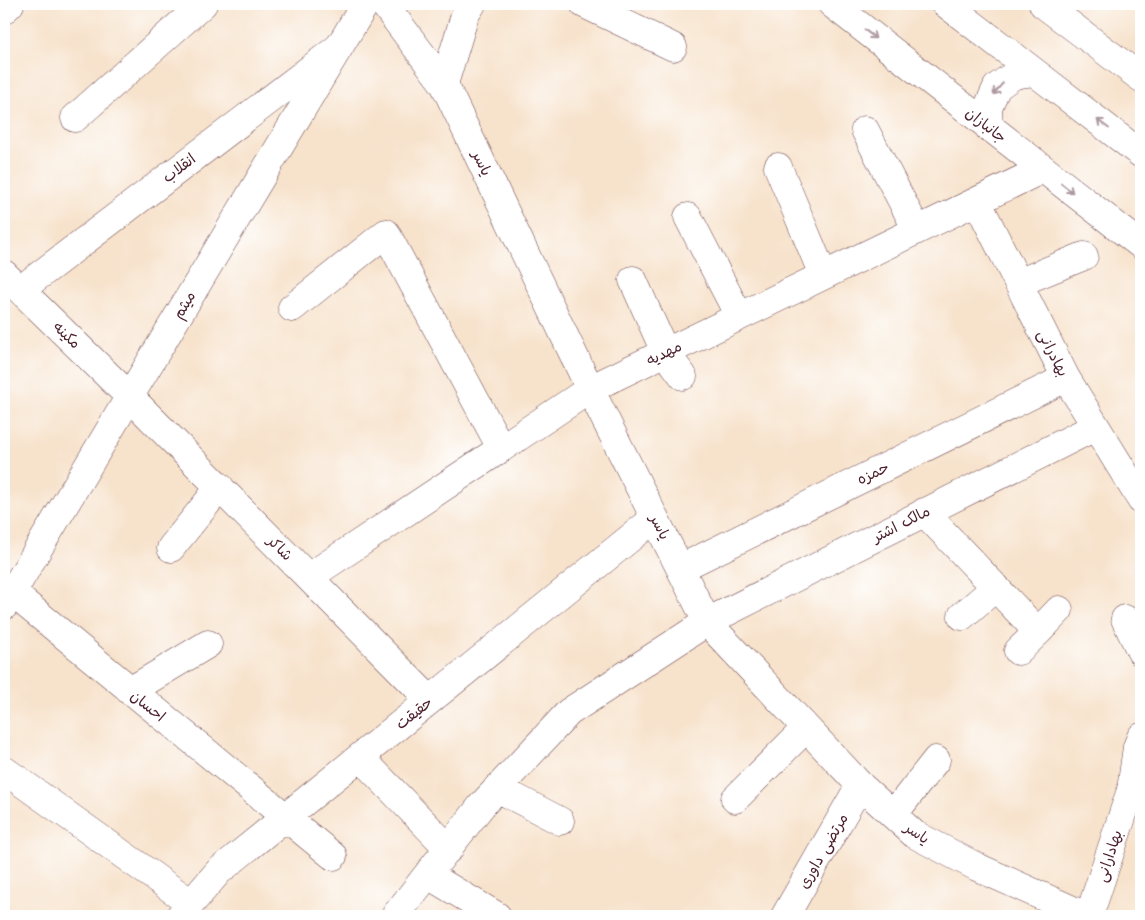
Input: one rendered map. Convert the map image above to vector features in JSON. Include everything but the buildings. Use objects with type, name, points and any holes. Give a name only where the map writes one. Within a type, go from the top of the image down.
[{"type":"street","points":[[4,10],[10,4]]},
{"type":"street","points":[[75,118],[203,4]]},
{"type":"street","name":"میثم","points":[[6,595],[130,396],[365,4]]},
{"type":"street","name":"یاسر","points":[[384,4],[444,84],[590,389],[707,622],[860,785],[914,834],[977,867],[1087,916]]},
{"type":"street","points":[[444,84],[465,15],[472,4]]},
{"type":"street","points":[[584,4],[673,47]]},
{"type":"street","name":"جانبازان","points":[[832,4],[1141,245]]},
{"type":"street","points":[[1043,4],[1141,78]]},
{"type":"street","points":[[958,6],[1034,72],[1141,154]]},
{"type":"street","name":"انقلاب","points":[[12,282],[339,47]]},
{"type":"street","points":[[989,128],[988,107],[997,87],[1014,75],[1034,72]]},
{"type":"street","points":[[865,130],[917,230]]},
{"type":"street","points":[[778,167],[823,276]]},
{"type":"street","name":"مهدیه","points":[[308,577],[590,389],[1043,169]]},
{"type":"street","name":"بهادرانی","points":[[977,201],[1066,378],[1094,427],[1141,500]]},
{"type":"street","points":[[688,217],[739,316]]},
{"type":"street","points":[[292,308],[386,233],[501,448]]},
{"type":"street","points":[[1018,283],[1084,256]]},
{"type":"street","points":[[633,280],[665,352],[684,376]]},
{"type":"street","name":"مکینه","points":[[12,282],[130,396]]},
{"type":"street","name":"حمزه","points":[[680,568],[1066,378]]},
{"type":"street","name":"شاکر","points":[[130,396],[430,700]]},
{"type":"street","name":"مالک اشتر","points":[[395,916],[482,805],[569,712],[707,622],[1094,427]]},
{"type":"street","points":[[171,548],[220,487]]},
{"type":"street","points":[[924,512],[1038,632]]},
{"type":"street","name":"حقیقت","points":[[186,910],[219,871],[656,518]]},
{"type":"street","points":[[962,616],[996,587]]},
{"type":"street","name":"احسان","points":[[6,595],[130,691],[333,856]]},
{"type":"street","points":[[1018,651],[1059,610]]},
{"type":"street","points":[[1125,620],[1141,652]]},
{"type":"street","points":[[130,691],[208,644]]},
{"type":"street","points":[[735,799],[806,728]]},
{"type":"street","name":"بهادارانی","points":[[1087,916],[1131,790],[1137,747],[1141,737]]},
{"type":"street","points":[[360,757],[449,849]]},
{"type":"street","points":[[893,815],[936,760]]},
{"type":"street","points":[[4,770],[186,910]]},
{"type":"street","name":"مرتضی داوری","points":[[789,915],[860,785]]},
{"type":"street","points":[[497,788],[560,821]]},
{"type":"street","points":[[428,876],[497,916]]}]
